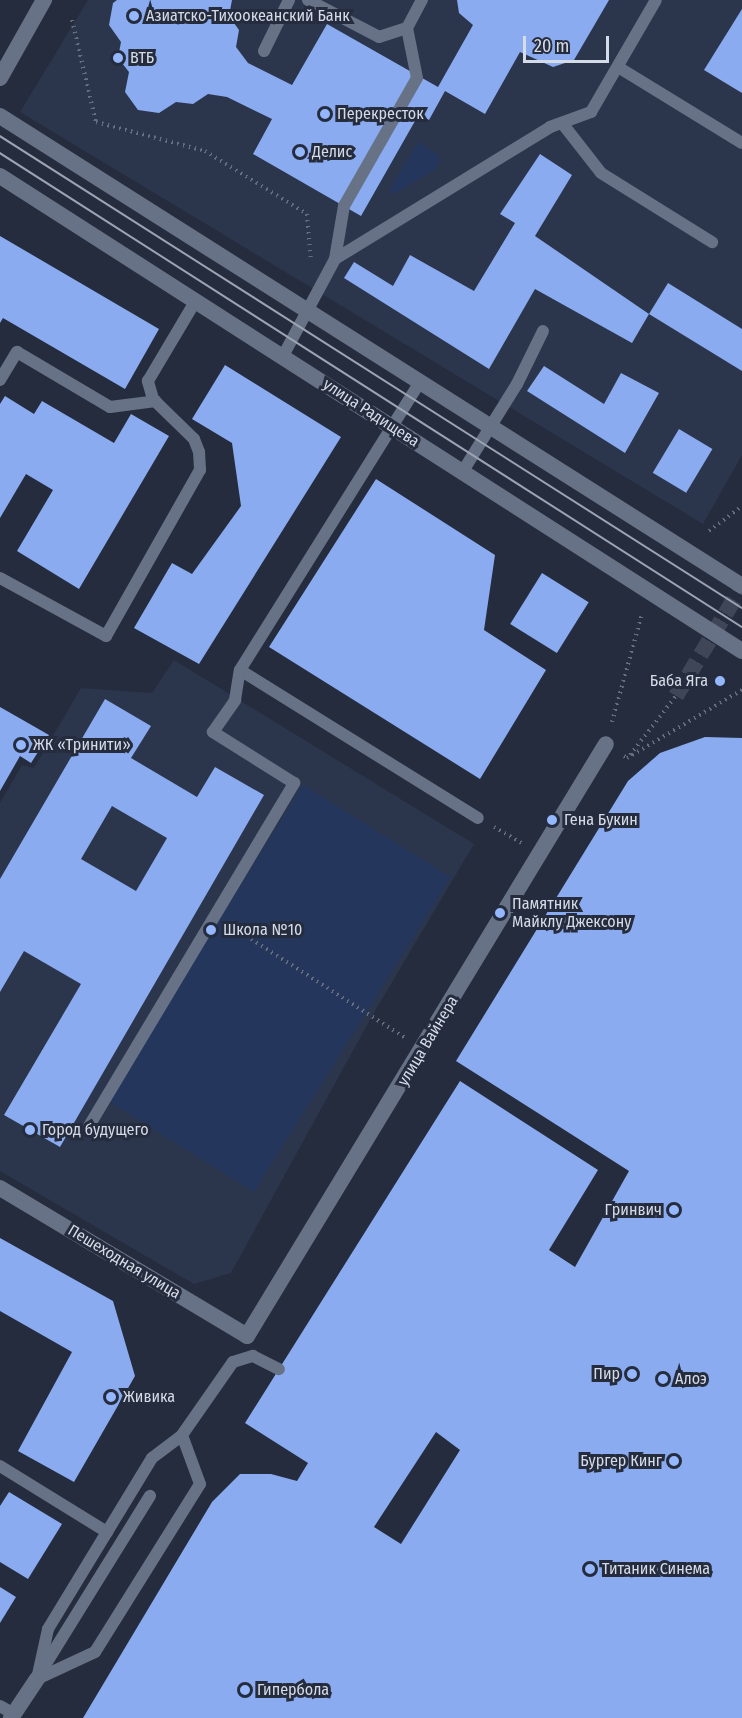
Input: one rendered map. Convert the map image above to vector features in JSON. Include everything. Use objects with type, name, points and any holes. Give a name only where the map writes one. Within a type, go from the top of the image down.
[{"type":"street","points":[[0,78],[44,0]]},
{"type":"street","points":[[0,116],[311,307],[420,382],[742,586]]},
{"type":"street","name":"улица Радищева","points":[[0,176],[742,651]]},
{"type":"street","name":"улица Вайнера","points":[[247,1336],[424,1049],[606,744]]},
{"type":"street","name":"Пешеходная улица","points":[[0,1188],[247,1336]]},
{"type":"street","points":[[8,1713],[37,1679]]},
{"type":"lane","points":[[264,51],[289,0]]},
{"type":"lane","points":[[308,0],[379,37],[407,28]]},
{"type":"lane","points":[[283,356],[335,259],[344,206],[417,78],[407,28],[422,0]]},
{"type":"lane","points":[[335,259],[562,123],[591,112],[656,0]]},
{"type":"lane","points":[[618,68],[742,143]]},
{"type":"lane","points":[[562,123],[601,173],[712,242]]},
{"type":"lane","points":[[0,578],[106,636],[200,471],[199,452],[194,439],[149,391],[152,372],[195,302]]},
{"type":"lane","points":[[463,471],[489,425],[517,384],[543,332]]},
{"type":"lane","points":[[0,380],[17,352],[110,407],[156,401]]},
{"type":"lane","points":[[89,1126],[294,783],[213,732],[235,700],[240,670],[420,382]]},
{"type":"lane","points":[[240,670],[478,818]]},
{"type":"lane","points":[[37,1679],[48,1629],[152,1458],[182,1435],[233,1362],[253,1356],[279,1369]]},
{"type":"lane","points":[[37,1679],[95,1652],[200,1484],[182,1435]]},
{"type":"lane","points":[[0,1466],[107,1532]]},
{"type":"lane","points":[[37,1679],[150,1496]]},
{"type":"path","points":[[72,20],[96,122],[205,151],[307,214],[311,307]]},
{"type":"path","points":[[709,531],[742,506]]},
{"type":"path","points":[[627,758],[606,744],[644,607]]},
{"type":"path","points":[[627,758],[742,690]]},
{"type":"path","points":[[627,758],[676,696]]},
{"type":"path","points":[[478,818],[542,854]]},
{"type":"path","points":[[216,916],[424,1049]]},
{"type":"shaded area","points":[[88,0],[742,0],[742,455],[703,524],[20,112]]},
{"type":"shaded area","points":[[418,142],[438,155],[440,161],[436,169],[394,194],[389,191]]},
{"type":"shaded area","name":"Школа №10","points":[[174,660],[474,844],[372,1016],[231,1273],[194,1284],[0,1171],[0,803],[22,765],[34,768],[81,688],[152,693]]},
{"type":"shaded area","points":[[303,785],[451,877],[254,1192],[106,1100]]},
{"type":"building","points":[[117,0],[232,0],[229,16],[239,30],[236,47],[248,63],[292,85],[327,24],[438,87],[473,25],[459,13],[457,0],[609,0],[574,60],[553,67],[520,52],[485,114],[445,91],[429,120],[419,114],[361,216],[253,154],[272,119],[227,97],[208,94],[193,104],[176,102],[159,113],[138,110],[125,92],[129,72],[118,58],[121,42],[109,25],[113,3]]},
{"type":"building","points":[[742,9],[742,93],[704,70]]},
{"type":"building","points":[[540,154],[572,175],[535,236],[649,314],[632,343],[535,289],[489,369],[344,278],[354,262],[393,286],[410,255],[474,291],[515,223],[500,214]]},
{"type":"building","points":[[0,236],[159,329],[125,389],[3,318],[0,323]]},
{"type":"building","points":[[668,283],[742,329],[742,371],[649,314]]},
{"type":"building","points":[[225,365],[341,437],[199,664],[134,628],[172,563],[192,574],[241,506],[232,443],[192,419]]},
{"type":"building","points":[[544,366],[604,404],[621,373],[659,393],[625,453],[527,391]]},
{"type":"building","points":[[5,396],[34,414],[42,401],[114,443],[131,414],[169,436],[79,589],[17,551],[53,490],[26,474],[0,518],[0,404]]},
{"type":"building","points":[[679,429],[712,449],[686,493],[653,473]]},
{"type":"building","points":[[376,479],[495,555],[484,630],[546,670],[480,779],[269,647]]},
{"type":"building","points":[[542,573],[589,602],[557,653],[510,624]]},
{"type":"building","points":[[105,699],[151,726],[131,758],[197,797],[215,767],[264,795],[60,1147],[4,1115],[81,984],[24,951],[0,992],[0,879]],"holes":[[[112,806],[167,838],[136,891],[81,859]]]},
{"type":"building","name":"ЖК «Тринити»","points":[[0,707],[49,735],[31,763],[20,756],[0,791]]},
{"type":"building","name":"Гринвич","points":[[705,737],[742,738],[742,1718],[83,1718],[212,1502],[240,1474],[271,1474],[297,1481],[308,1463],[245,1423],[460,1081],[598,1170],[549,1250],[575,1267],[629,1171],[456,1061],[628,781],[660,753]],"holes":[[[436,1432],[460,1450],[401,1544],[374,1527]]]},
{"type":"building","points":[[0,1238],[113,1301],[135,1376],[74,1482],[18,1451],[72,1352],[0,1311]]},
{"type":"building","points":[[9,1492],[62,1524],[28,1579],[0,1562],[0,1506]]},
{"type":"building","points":[[0,1587],[16,1597],[0,1623]]},
{"type":"tunnel","points":[[676,696],[742,586]]},
{"type":"tram line","points":[[0,136],[742,608]]},
{"type":"tram line","points":[[0,153],[742,627]]},
{"type":"place","name":"Азиатско-Тихоокеанский Банк","points":[[134,16]]},
{"type":"place","name":"ВТБ","points":[[118,58]]},
{"type":"place","name":"Перекресток","points":[[325,114]]},
{"type":"place","name":"Делис","points":[[300,152]]},
{"type":"place","name":"Баба Яга","points":[[720,681]]},
{"type":"place","name":"ЖК «Тринити»","points":[[21,745]]},
{"type":"place","name":"Гена Букин","points":[[552,820]]},
{"type":"place","name":"Памятник Майклу Джексону","points":[[500,913]]},
{"type":"place","name":"Школа №10","points":[[211,930]]},
{"type":"place","name":"Город будущего","points":[[30,1130]]},
{"type":"place","name":"Гринвич","points":[[674,1210]]},
{"type":"place","name":"Пир","points":[[632,1374]]},
{"type":"place","name":"Алоэ","points":[[663,1379]]},
{"type":"place","name":"Живика","points":[[111,1397]]},
{"type":"place","name":"Бургер Кинг","points":[[674,1461]]},
{"type":"place","name":"Титаник Синема","points":[[590,1569]]},
{"type":"place","name":"Гипербола","points":[[245,1690]]}]
